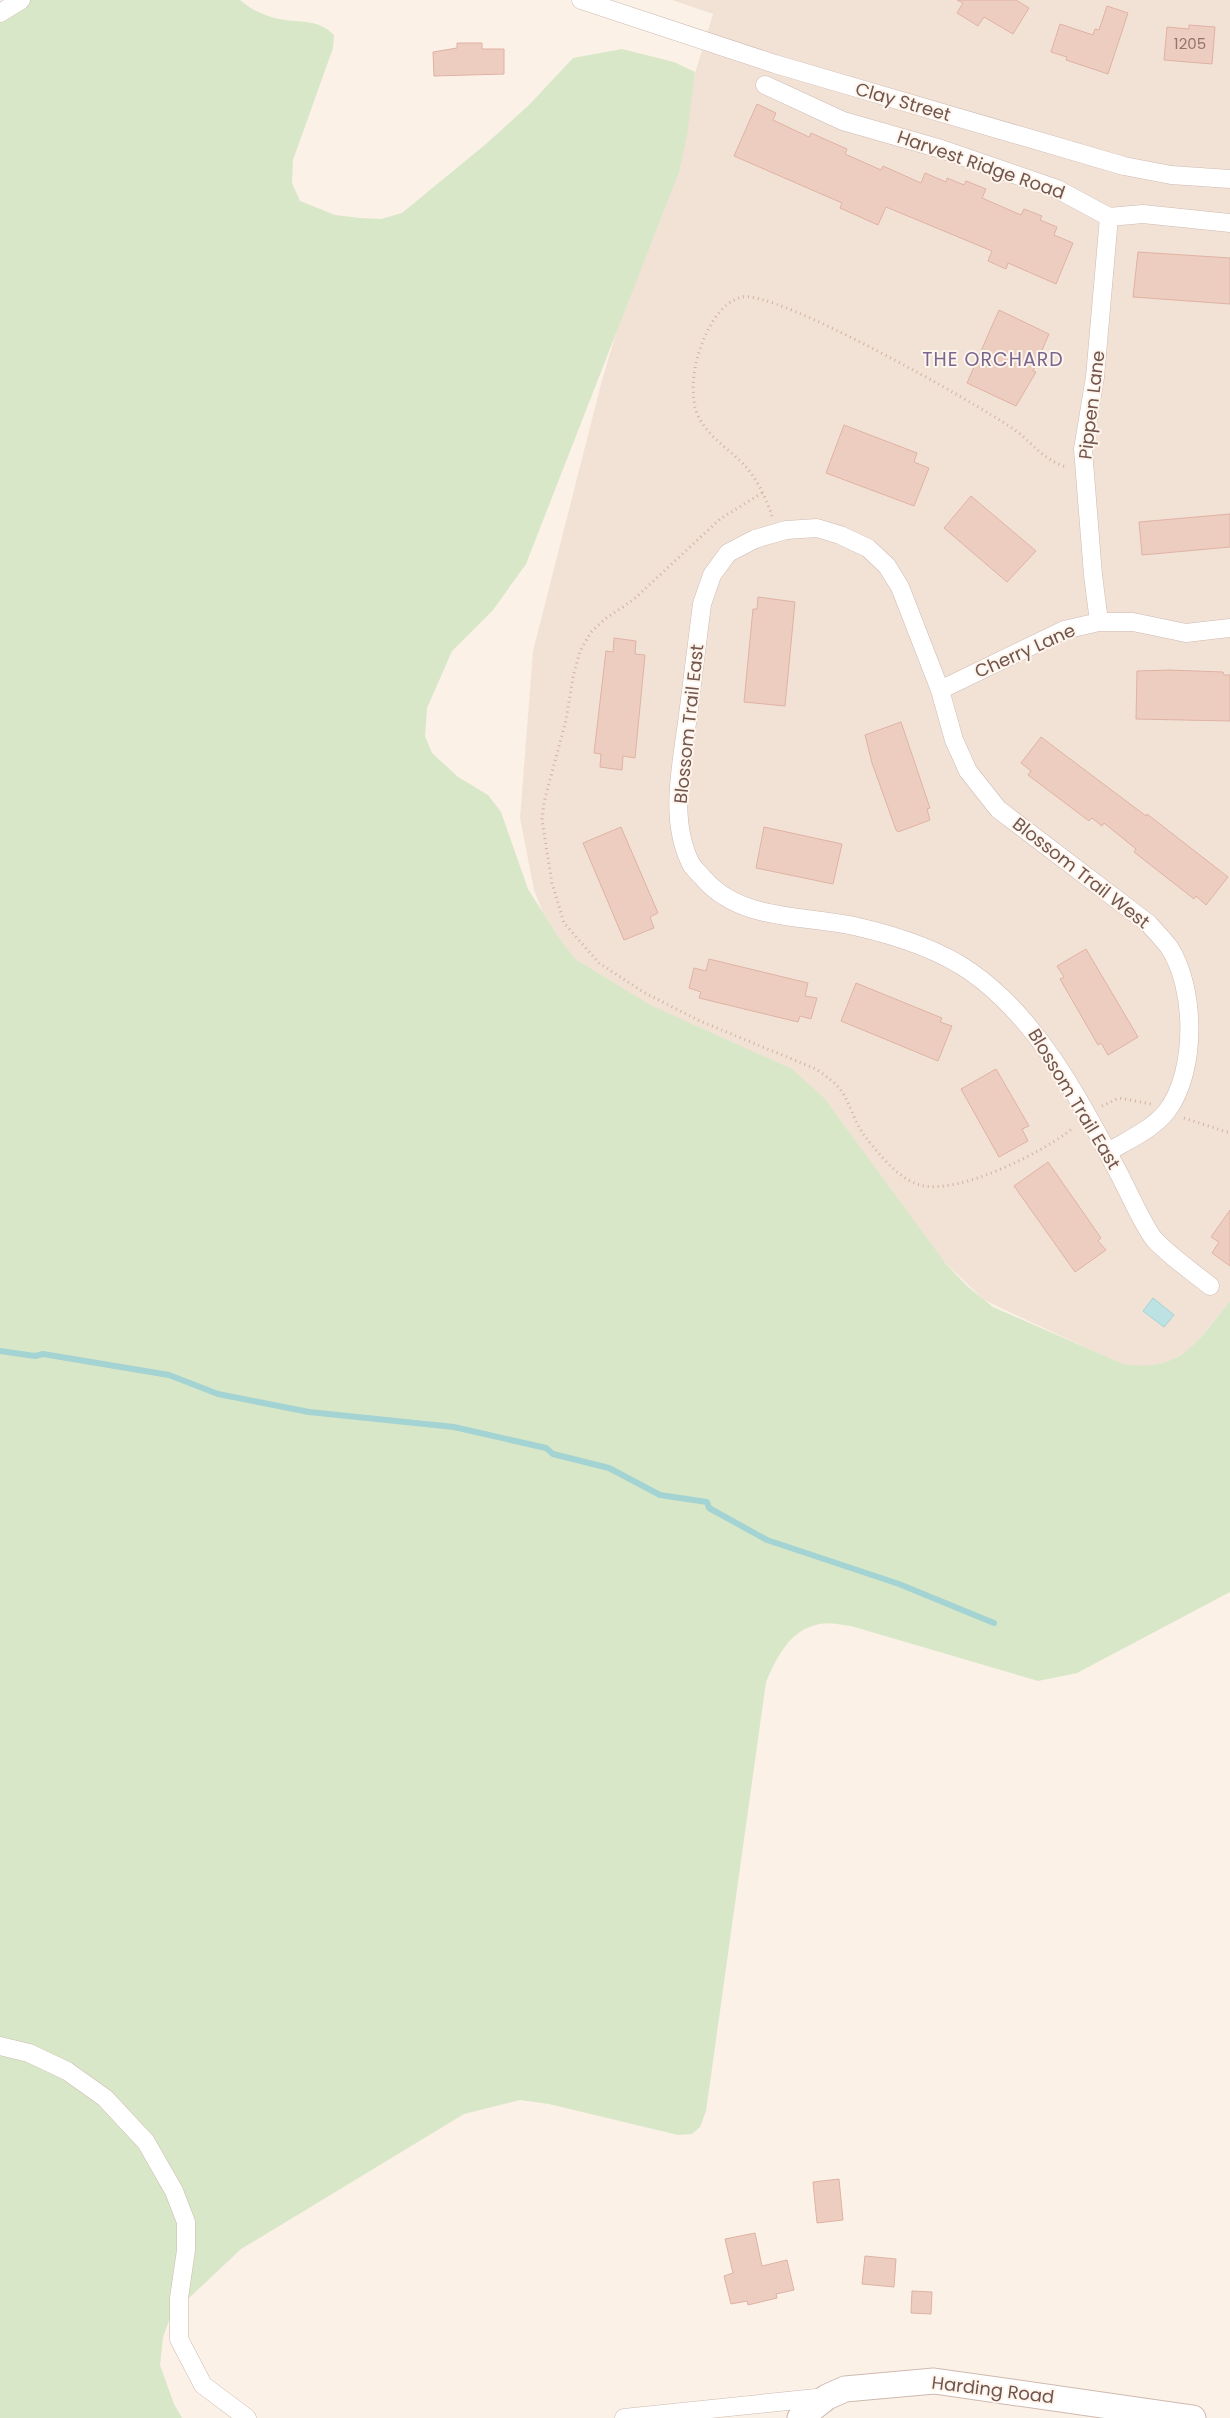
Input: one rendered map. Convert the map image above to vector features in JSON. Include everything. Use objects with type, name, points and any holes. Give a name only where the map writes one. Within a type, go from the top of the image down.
[{"type":"main road","name":"Harding Road","points":[[800,2418],[827,2397],[846,2389],[934,2381],[1193,2418]]},
{"type":"street","points":[[0,13],[21,0]]},
{"type":"street","name":"Clay Street","points":[[581,0],[775,64],[1115,164],[1171,175],[1230,179]]},
{"type":"street","name":"Harvest Ridge Road","points":[[765,85],[843,121],[941,149],[1057,189],[1109,217]]},
{"type":"street","points":[[1109,217],[1143,214],[1230,223]]},
{"type":"street","name":"Pippen Lane","points":[[1099,622],[1083,449],[1096,377],[1109,217]]},
{"type":"street","name":"Blossom Trail East","points":[[940,690],[900,587],[887,566],[868,548],[840,535],[816,528],[777,532],[728,553],[712,575],[702,604],[678,800],[681,833],[692,865],[711,887],[740,906],[773,914],[850,926],[897,937],[936,952],[970,971],[1007,1001],[1036,1032],[1108,1152],[1154,1238],[1210,1286]]},
{"type":"street","name":"Cherry Lane","points":[[940,690],[1064,630],[1099,622],[1133,622],[1186,633],[1230,628]]},
{"type":"street","name":"Blossom Trail West","points":[[940,690],[954,740],[968,771],[998,809],[1149,924],[1169,948],[1184,984],[1190,1028],[1187,1062],[1177,1093],[1167,1110],[1155,1123],[1108,1152]]},
{"type":"street","points":[[0,2046],[28,2053],[67,2071],[105,2098],[146,2142],[174,2191],[186,2222],[186,2250],[179,2298],[179,2339],[203,2385],[247,2418]]},
{"type":"street","points":[[624,2418],[827,2397]]},
{"type":"path","points":[[777,532],[770,508],[747,468],[705,427],[696,408],[694,370],[701,345],[712,322],[726,304],[742,297],[763,298],[859,340],[997,418],[1014,429],[1054,464],[1084,469]]},
{"type":"shaded area","points":[[672,0],[1230,0],[1230,1301],[1191,1349],[1167,1363],[1146,1368],[1123,1365],[984,1300],[907,1226],[562,962],[534,890],[520,818],[533,651],[602,380],[713,14]]},
{"type":"green space","points":[[28,0],[240,0],[247,6],[270,17],[313,23],[327,29],[334,35],[333,48],[293,160],[292,183],[300,201],[335,215],[360,218],[381,219],[402,213],[486,144],[530,104],[573,58],[622,49],[674,62],[695,72],[687,136],[679,172],[526,564],[493,610],[452,651],[427,708],[425,736],[432,753],[458,777],[488,795],[501,812],[528,889],[557,935],[575,959],[650,1005],[792,1069],[824,1098],[946,1264],[967,1286],[993,1307],[1123,1364],[1143,1366],[1160,1364],[1174,1359],[1186,1351],[1197,1341],[1230,1301],[1230,1592],[1077,1673],[1038,1681],[851,1626],[824,1623],[800,1632],[780,1654],[766,1682],[706,2111],[700,2127],[692,2134],[678,2135],[549,2104],[520,2100],[464,2114],[241,2249],[171,2315],[163,2337],[160,2365],[174,2404],[182,2418],[0,2418],[0,15]]},
{"type":"water","points":[[1153,1298],[1174,1315],[1164,1327],[1143,1311]]},
{"type":"building","points":[[957,0],[1016,0],[1029,8],[1013,34],[984,17],[978,26],[957,13],[963,3]]},
{"type":"building","points":[[1107,6],[1128,13],[1108,74],[1066,60],[1067,57],[1051,52],[1060,24],[1093,35],[1095,29],[1099,30]]},
{"type":"building","points":[[1189,25],[1215,27],[1212,64],[1164,60],[1167,27],[1189,29]]},
{"type":"building","points":[[457,43],[482,43],[482,49],[504,49],[504,74],[434,76],[433,52],[457,48]]},
{"type":"building","points":[[757,104],[776,113],[773,120],[809,137],[811,133],[847,149],[845,154],[881,170],[883,166],[921,183],[925,173],[946,182],[947,178],[964,185],[966,181],[986,189],[982,198],[1021,215],[1024,209],[1042,216],[1040,220],[1057,227],[1054,235],[1073,243],[1056,284],[1008,263],[1006,269],[988,261],[992,251],[886,207],[878,225],[840,208],[842,203],[734,156]]},
{"type":"building","points":[[1138,252],[1230,258],[1230,304],[1133,297]]},
{"type":"building","points":[[999,310],[1049,334],[1033,371],[1036,372],[1016,406],[967,383]]},
{"type":"building","points":[[844,425],[917,453],[914,462],[929,468],[914,506],[826,473]]},
{"type":"building","points":[[971,496],[1036,551],[1007,582],[944,528]]},
{"type":"building","points":[[1230,514],[1230,547],[1142,555],[1139,522]]},
{"type":"building","points":[[758,597],[795,602],[785,706],[744,702],[753,609],[757,609]]},
{"type":"building","points":[[614,638],[636,641],[635,654],[645,655],[635,758],[623,756],[622,770],[600,767],[601,754],[594,753],[606,651],[613,652]]},
{"type":"building","points":[[1137,671],[1223,672],[1224,675],[1230,675],[1230,721],[1136,719]]},
{"type":"building","points":[[901,722],[930,808],[927,809],[930,820],[898,832],[872,763],[865,735]]},
{"type":"building","points":[[1041,737],[1146,816],[1147,814],[1228,877],[1206,905],[1196,896],[1194,899],[1134,852],[1136,849],[1104,823],[1102,826],[1092,818],[1089,821],[1028,775],[1031,771],[1021,763]]},
{"type":"building","points":[[621,827],[658,913],[650,917],[654,928],[624,940],[583,843]]},
{"type":"building","points":[[764,827],[842,844],[833,884],[756,868]]},
{"type":"building","points":[[1086,949],[1138,1037],[1108,1055],[1101,1043],[1098,1045],[1060,979],[1064,977],[1057,966]]},
{"type":"building","points":[[709,959],[808,983],[805,996],[817,998],[811,1019],[800,1016],[798,1022],[699,998],[701,992],[689,988],[694,968],[706,971]]},
{"type":"building","points":[[856,983],[942,1018],[940,1022],[952,1026],[938,1061],[841,1021]]},
{"type":"building","points":[[996,1069],[1029,1126],[1022,1129],[1028,1141],[999,1157],[961,1089]]},
{"type":"building","points":[[1048,1162],[1101,1238],[1098,1241],[1106,1250],[1075,1272],[1014,1186]]},
{"type":"building","points":[[1230,1210],[1230,1266],[1212,1253],[1219,1242],[1211,1237]]},
{"type":"building","points":[[839,2179],[843,2220],[817,2223],[813,2182]]},
{"type":"building","points":[[755,2233],[762,2266],[787,2260],[794,2290],[776,2294],[777,2298],[748,2305],[747,2301],[731,2304],[724,2276],[733,2273],[725,2239]]},
{"type":"building","points":[[865,2256],[896,2259],[894,2287],[862,2284]]},
{"type":"building","points":[[912,2291],[932,2292],[931,2314],[911,2313]]},
{"type":"waterway","points":[[0,1351],[35,1356],[43,1354],[169,1375],[218,1394],[309,1412],[454,1427],[546,1448],[553,1454],[609,1468],[660,1495],[707,1502],[709,1508],[767,1540],[899,1584],[994,1623]]},
{"type":"district","name":"THE ORCHARD","points":[[993,359]]}]
